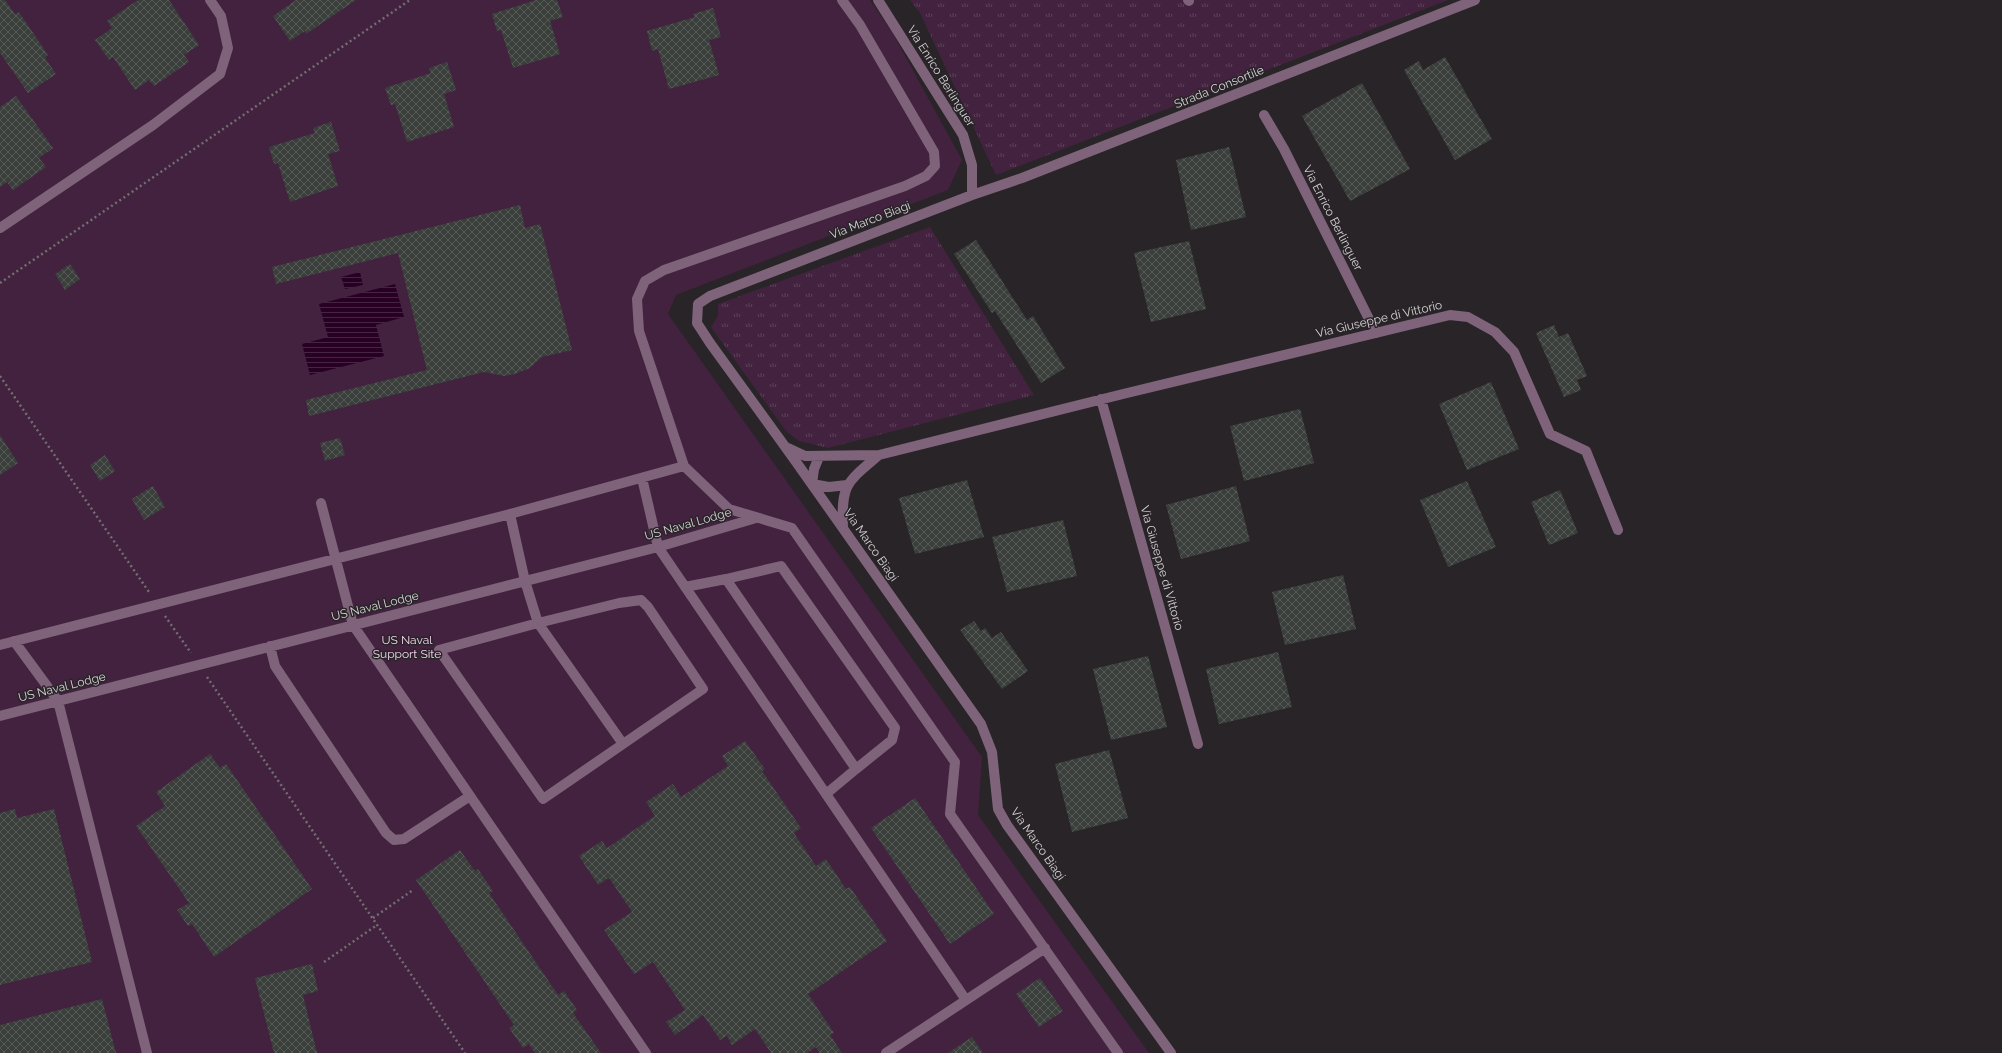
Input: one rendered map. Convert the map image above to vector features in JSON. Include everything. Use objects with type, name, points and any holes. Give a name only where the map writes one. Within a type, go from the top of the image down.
[{"type":"street","points":[[0,228],[153,125],[220,74],[228,48],[221,16],[210,0]]},
{"type":"street","points":[[842,0],[860,25],[934,152],[935,166],[926,176],[905,186],[664,270],[645,280],[637,299],[638,331],[684,466],[728,509],[792,528],[955,762],[950,814],[1118,1053]]},
{"type":"street","name":"Via Enrico Berlinguer","points":[[878,0],[963,135],[972,165],[972,195]]},
{"type":"street","name":"Strada Consortile","points":[[972,195],[1029,175],[1475,0]]},
{"type":"street","name":"Via Enrico Berlinguer","points":[[1264,115],[1284,149],[1376,333]]},
{"type":"street","name":"Via Marco Biagi","points":[[972,195],[710,296],[698,304],[697,323],[843,527],[981,724],[992,752],[998,809],[1007,825],[1171,1053]]},
{"type":"street","name":"Via Giuseppe di Vittorio","points":[[786,448],[804,456],[819,457],[849,454],[878,455],[1101,399],[1450,315],[1468,316],[1495,332],[1514,352],[1550,434],[1586,451],[1618,530]]},
{"type":"street","name":"Via Giuseppe di Vittorio","points":[[1101,399],[1198,744]]},
{"type":"street","name":"Via Giuseppe di Vittorio","points":[[847,485],[878,455]]},
{"type":"street","points":[[819,457],[814,469],[812,484],[829,487],[847,485],[842,503],[843,527]]},
{"type":"street","points":[[0,645],[510,514],[684,466]]},
{"type":"street","points":[[642,478],[658,547],[966,1000]]},
{"type":"street","points":[[321,503],[353,625],[646,1053]]},
{"type":"street","points":[[510,514],[525,581],[538,623],[623,744]]},
{"type":"street","name":"US Naval Lodge","points":[[0,716],[658,547],[756,518]]},
{"type":"street","points":[[685,586],[726,579],[781,566],[895,728],[892,740],[826,794]]},
{"type":"street","points":[[726,579],[856,769]]},
{"type":"street","points":[[642,600],[648,606],[704,689],[623,744],[543,799],[439,650],[538,623],[642,600]]},
{"type":"street","points":[[14,641],[58,701],[147,1053]]},
{"type":"street","points":[[270,646],[275,666],[386,833],[394,840],[404,839],[470,796]]},
{"type":"street","points":[[886,1053],[1045,948]]},
{"type":"path","points":[[0,283],[410,0]]},
{"type":"path","points":[[0,376],[465,1053]]},
{"type":"path","points":[[373,918],[413,890]]},
{"type":"path","points":[[324,962],[377,925]]},
{"type":"green space","name":"US Naval Support Site","points":[[0,0],[870,0],[892,32],[962,160],[948,190],[676,295],[668,314],[982,757],[978,815],[1149,1053],[0,1053]]},
{"type":"green space","points":[[910,0],[1448,0],[996,175],[920,13]]},
{"type":"green space","points":[[930,227],[1034,395],[828,448],[799,441],[786,431],[711,327],[718,316],[718,304]]},
{"type":"shaded area","points":[[360,272],[363,285],[345,289],[341,277]]},
{"type":"shaded area","points":[[395,284],[404,317],[376,325],[384,356],[310,375],[302,344],[328,337],[319,304]]},
{"type":"building","points":[[0,0],[5,0],[15,14],[19,12],[48,55],[45,58],[56,74],[28,93],[0,53]]},
{"type":"building","points":[[138,0],[169,0],[199,45],[184,55],[189,62],[154,86],[149,80],[135,90],[113,57],[109,60],[95,40],[112,28],[107,21]]},
{"type":"building","points":[[296,0],[356,0],[306,34],[305,31],[290,41],[273,16]]},
{"type":"building","points":[[536,0],[557,0],[563,17],[550,21],[560,54],[513,68],[501,30],[497,31],[492,14]]},
{"type":"building","points":[[713,8],[721,37],[709,40],[719,75],[669,89],[658,49],[652,51],[647,31],[695,17],[693,14]]},
{"type":"building","points":[[1445,57],[1492,139],[1455,160],[1404,70],[1419,61],[1423,70]]},
{"type":"building","points":[[447,62],[456,90],[444,94],[454,127],[407,142],[395,104],[391,105],[385,88],[431,73],[429,68]]},
{"type":"building","points":[[1362,83],[1410,169],[1350,201],[1302,116]]},
{"type":"building","points":[[16,96],[53,148],[39,158],[46,167],[13,190],[7,182],[0,187],[0,107]]},
{"type":"building","points":[[331,122],[340,151],[328,154],[338,186],[290,202],[278,163],[274,164],[269,147],[315,133],[313,128]]},
{"type":"building","points":[[1229,147],[1246,217],[1191,230],[1176,160]]},
{"type":"building","points":[[520,205],[525,228],[540,224],[572,350],[542,357],[530,368],[515,374],[504,376],[484,372],[309,416],[306,400],[427,370],[398,253],[276,284],[272,267]]},
{"type":"building","points":[[976,240],[1027,320],[1033,316],[1065,368],[1041,383],[995,311],[992,313],[954,254]]},
{"type":"building","points":[[1189,241],[1206,309],[1151,322],[1134,253]]},
{"type":"building","points":[[70,264],[80,279],[65,290],[55,274]]},
{"type":"building","points":[[1554,325],[1559,337],[1568,333],[1587,376],[1577,380],[1581,390],[1564,397],[1536,333]]},
{"type":"building","points":[[1491,382],[1519,449],[1467,470],[1439,404]]},
{"type":"building","points":[[1300,409],[1314,463],[1244,481],[1230,426]]},
{"type":"building","points":[[0,435],[18,463],[0,475]]},
{"type":"building","points":[[340,438],[345,455],[325,461],[320,443]]},
{"type":"building","points":[[105,455],[115,471],[100,481],[90,465]]},
{"type":"building","points":[[967,480],[984,537],[915,554],[899,498]]},
{"type":"building","points":[[1467,481],[1496,547],[1448,567],[1420,500]]},
{"type":"building","points":[[153,486],[165,507],[144,520],[132,499]]},
{"type":"building","points":[[1236,486],[1250,541],[1181,559],[1166,505]]},
{"type":"building","points":[[1560,490],[1578,533],[1549,545],[1531,502]]},
{"type":"building","points":[[1063,520],[1077,576],[1007,592],[992,537]]},
{"type":"building","points":[[1343,575],[1356,629],[1285,645],[1272,592]]},
{"type":"building","points":[[974,621],[981,631],[985,628],[992,638],[1001,632],[1028,671],[1002,689],[960,630]]},
{"type":"building","points":[[1278,652],[1292,707],[1219,724],[1206,669]]},
{"type":"building","points":[[1148,656],[1167,727],[1111,740],[1093,669]]},
{"type":"building","points":[[745,741],[765,769],[762,771],[801,828],[794,833],[816,866],[826,859],[846,889],[850,887],[887,941],[808,994],[834,1033],[830,1035],[842,1053],[820,1053],[816,1047],[807,1053],[771,1053],[755,1029],[732,1045],[727,1036],[720,1040],[703,1015],[675,1035],[666,1022],[685,1010],[653,962],[634,974],[604,930],[632,912],[609,878],[598,885],[579,856],[602,841],[607,848],[655,816],[646,802],[673,784],[681,797],[728,766],[722,756]]},
{"type":"building","points":[[1109,750],[1128,818],[1072,832],[1055,764]]},
{"type":"building","points":[[210,754],[220,768],[226,764],[312,889],[214,957],[192,924],[188,926],[177,910],[189,903],[136,826],[165,806],[156,792]]},
{"type":"building","points":[[915,798],[994,914],[950,944],[871,828]]},
{"type":"building","points":[[15,809],[17,818],[54,809],[92,962],[0,985],[0,813]]},
{"type":"building","points":[[460,850],[475,871],[478,869],[493,891],[489,893],[558,995],[564,991],[577,1010],[573,1013],[601,1053],[535,1053],[529,1044],[523,1048],[509,1028],[514,1025],[416,880]]},
{"type":"building","points":[[312,964],[318,991],[303,995],[317,1053],[274,1053],[255,978]]},
{"type":"building","points":[[1040,978],[1063,1011],[1039,1027],[1016,994]]},
{"type":"building","points":[[102,999],[116,1053],[0,1053],[0,1025]]},
{"type":"building","points":[[972,1037],[983,1053],[948,1053]]}]
